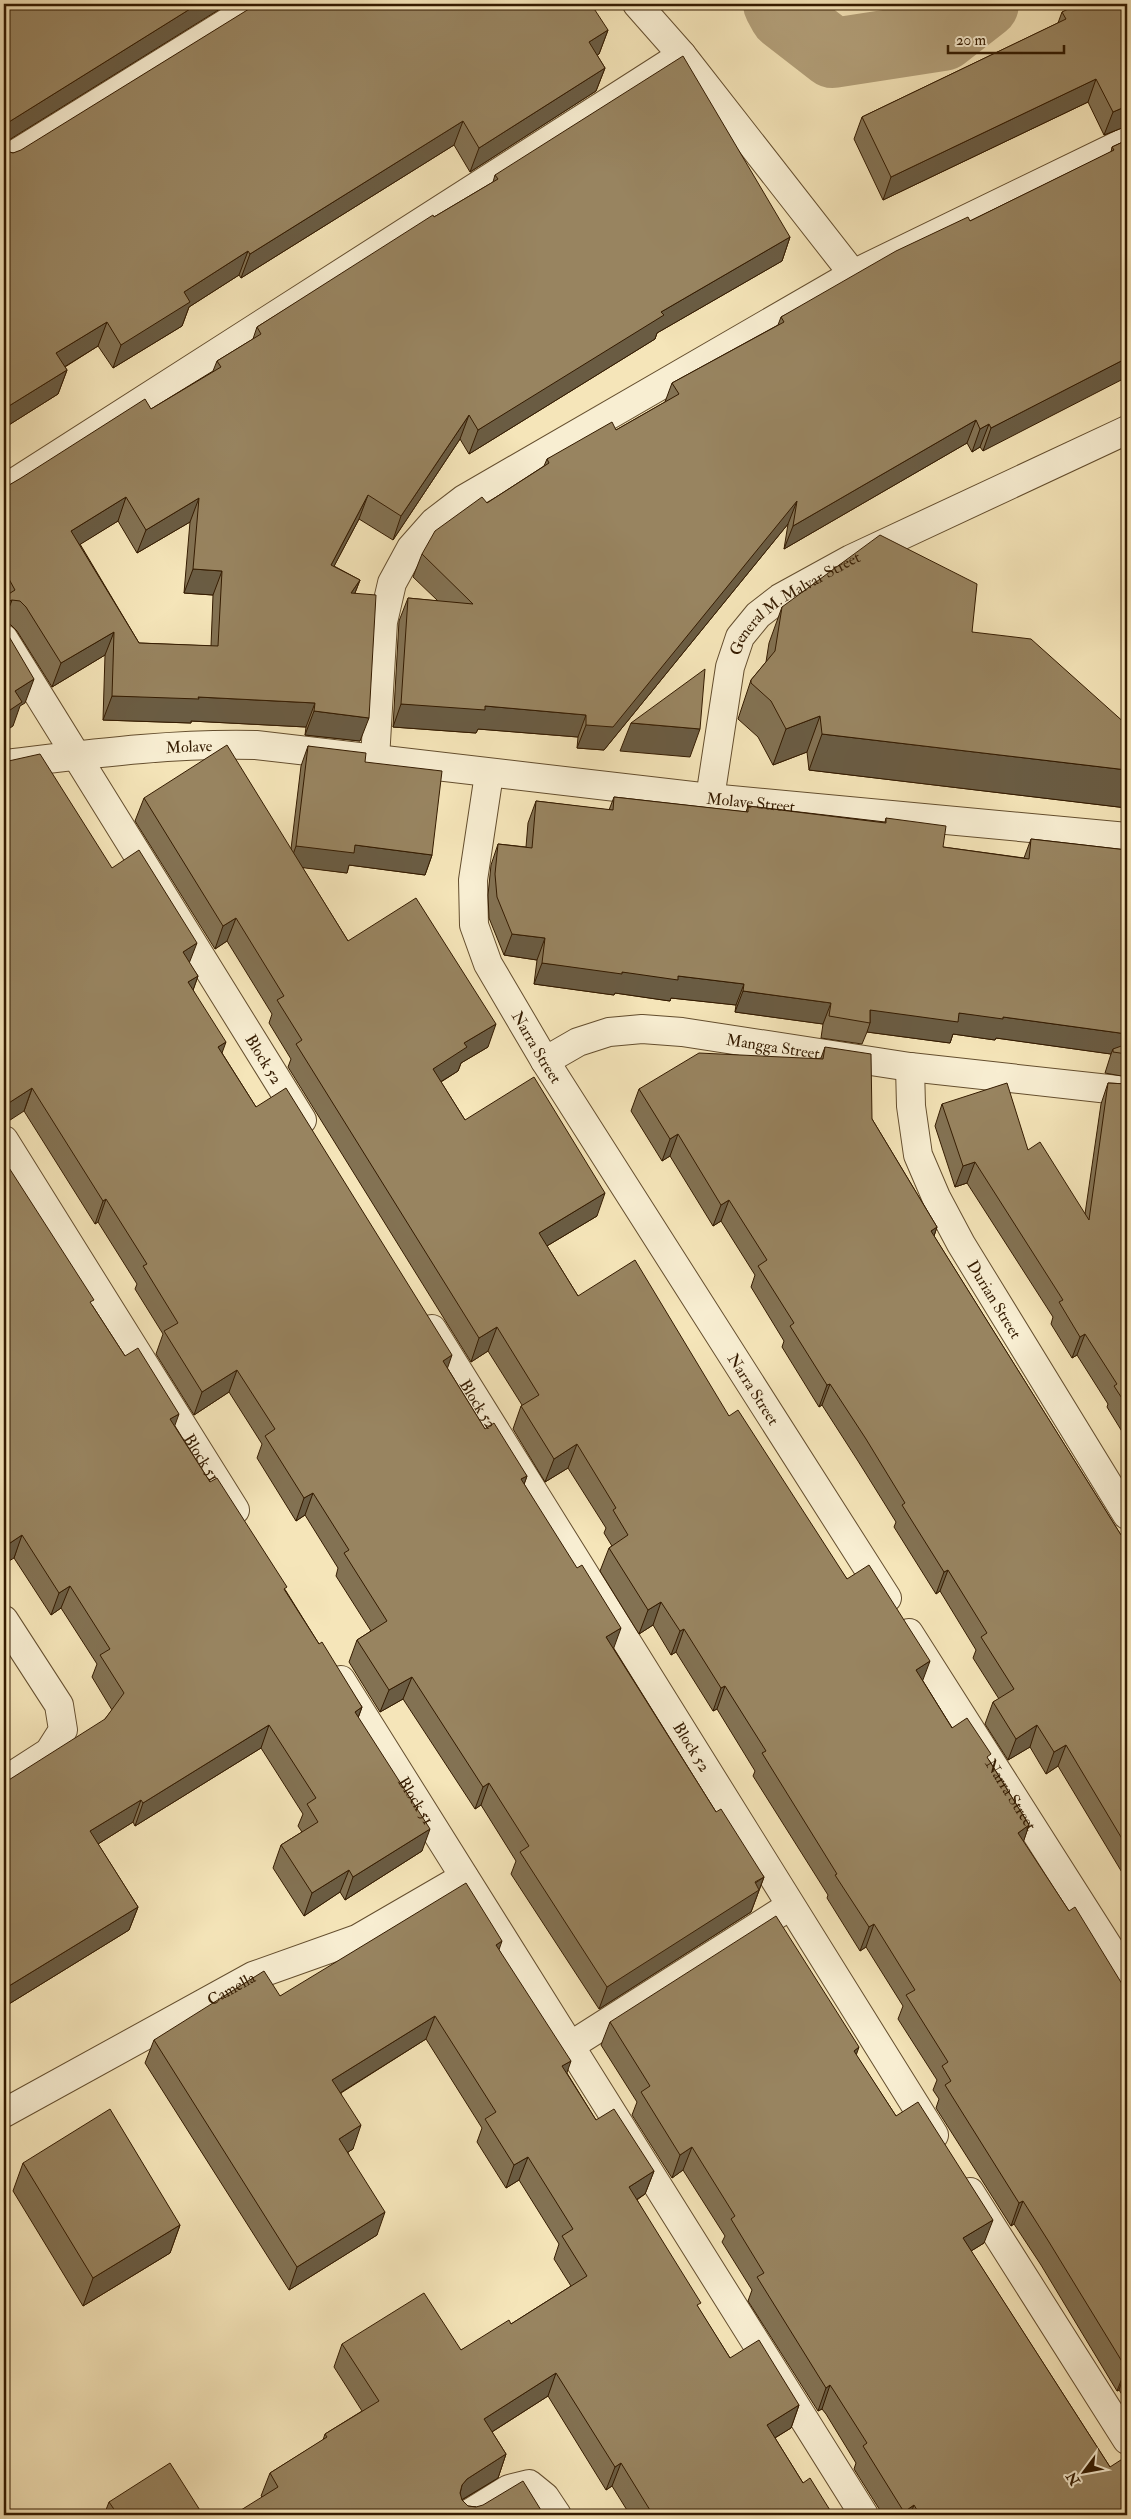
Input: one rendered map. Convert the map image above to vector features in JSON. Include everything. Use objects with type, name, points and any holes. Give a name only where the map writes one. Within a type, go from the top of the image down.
[{"type":"street","points":[[4,161],[258,4]]},
{"type":"street","points":[[637,4],[682,55],[853,274]]},
{"type":"street","points":[[4,489],[682,55]]},
{"type":"street","points":[[375,759],[383,622],[392,583],[411,548],[434,522],[464,499],[853,274],[1127,141]]},
{"type":"street","name":"General M. Malvar Street","points":[[710,798],[730,668],[740,638],[758,615],[780,598],[851,559],[1127,430]]},
{"type":"street","name":"Block 52","points":[[4,639],[318,1145]]},
{"type":"street","name":"Molave","points":[[4,764],[146,747],[198,744],[256,745],[375,759]]},
{"type":"street","name":"Molave Street","points":[[375,759],[489,774],[710,798],[1127,837]]},
{"type":"street","name":"Narra Street","points":[[489,774],[473,880],[474,925],[488,964],[545,1061],[1127,1976]]},
{"type":"street","name":"Mangga Street","points":[[545,1061],[578,1042],[609,1032],[642,1029],[682,1032],[910,1067],[1127,1091]]},
{"type":"street","name":"Durian Street","points":[[910,1067],[911,1106],[918,1155],[936,1197],[961,1244],[1127,1515]]},
{"type":"street","name":"Block 51","points":[[4,1140],[247,1530]]},
{"type":"street","name":"Block 52","points":[[417,1305],[790,1906],[1127,2440]]},
{"type":"street","points":[[4,1620],[59,1705],[63,1730],[49,1752],[4,1781]]},
{"type":"street","name":"Block 51","points":[[326,1656],[864,2515]]},
{"type":"street","name":"Camella","points":[[4,2113],[253,1976],[357,1939],[464,1877]]},
{"type":"street","points":[[570,2046],[790,1906]]},
{"type":"street","points":[[467,2515],[509,2489],[529,2484],[545,2497],[557,2515]]},
{"type":"building","points":[[4,4],[198,4],[4,125]]},
{"type":"building","points":[[257,4],[591,4],[608,30],[589,42],[605,68],[479,148],[463,121],[250,254],[248,251],[184,292],[190,302],[121,345],[107,322],[56,353],[67,370],[4,409],[4,149],[13,153],[21,150]]},
{"type":"building","points":[[1078,4],[1127,4],[1127,106],[1113,112],[1096,79],[891,177],[862,117],[1066,19],[1062,12]]},
{"type":"building","points":[[683,56],[790,237],[661,312],[664,315],[478,430],[469,415],[401,516],[368,495],[331,565],[360,580],[351,593],[376,595],[369,718],[314,711],[315,703],[198,697],[199,699],[112,696],[114,632],[61,663],[26,607],[20,601],[12,600],[4,603],[4,597],[15,590],[4,570],[4,488],[145,399],[151,409],[221,367],[217,361],[261,334],[257,327],[433,215],[434,217],[498,179],[495,175]],"holes":[[[126,497],[146,530],[199,498],[193,569],[222,571],[218,646],[139,643],[71,531]]]},
{"type":"building","points":[[1127,140],[1127,358],[991,428],[989,424],[980,429],[976,420],[793,526],[797,501],[613,727],[586,725],[586,715],[485,706],[485,710],[401,704],[408,598],[473,604],[422,554],[435,531],[482,497],[487,503],[549,463],[547,459],[612,422],[616,430],[679,394],[672,383],[784,322],[781,317],[896,251],[968,217],[970,221],[1114,150],[1112,147]]},
{"type":"building","points":[[880,535],[977,584],[972,632],[1031,639],[1127,725],[1127,770],[822,734],[820,716],[786,729],[771,701],[751,683],[751,680],[775,651],[782,607]]},
{"type":"building","points":[[4,628],[34,679],[15,691],[22,702],[4,714]]},
{"type":"building","points":[[705,669],[700,729],[631,723]]},
{"type":"building","points":[[227,745],[348,941],[416,898],[496,1024],[464,1043],[467,1047],[433,1069],[465,1120],[534,1077],[605,1193],[539,1233],[578,1296],[635,1260],[729,1416],[738,1410],[847,1579],[869,1565],[930,1661],[916,1670],[952,1728],[967,1718],[991,1754],[987,1757],[1029,1825],[1018,1833],[1069,1911],[1075,1907],[1127,1992],[1126,2368],[1023,2201],[1019,2203],[945,2085],[951,2081],[942,2066],[948,2062],[906,1995],[915,1990],[874,1924],[869,1927],[835,1875],[837,1874],[762,1753],[766,1751],[725,1686],[721,1688],[684,1629],[680,1631],[661,1602],[648,1610],[609,1548],[628,1535],[613,1510],[616,1508],[577,1444],[554,1459],[521,1406],[539,1395],[497,1327],[479,1338],[296,1044],[302,1040],[277,1000],[284,996],[236,918],[223,926],[144,798]]},
{"type":"building","points":[[308,746],[366,753],[365,762],[442,771],[432,855],[355,845],[354,853],[296,846]]},
{"type":"building","points":[[40,754],[112,868],[139,850],[197,943],[183,952],[198,976],[188,982],[226,1042],[218,1047],[256,1107],[286,1088],[452,1355],[443,1361],[485,1429],[494,1423],[527,1476],[521,1479],[577,1568],[582,1565],[621,1628],[606,1637],[716,1812],[721,1809],[764,1877],[755,1882],[759,1890],[607,1987],[520,1852],[529,1846],[489,1783],[483,1787],[412,1677],[389,1690],[357,1640],[387,1621],[344,1553],[349,1550],[313,1493],[304,1498],[265,1436],[275,1429],[237,1370],[202,1392],[164,1331],[178,1323],[143,1266],[147,1264],[106,1199],[103,1201],[32,1088],[4,1106],[4,762]]},
{"type":"building","points":[[614,797],[748,812],[748,806],[886,823],[886,818],[946,826],[943,847],[1029,859],[1031,839],[1127,850],[1127,1034],[959,1013],[958,1022],[870,1010],[870,1023],[829,1016],[831,1003],[743,991],[744,984],[678,976],[678,980],[542,963],[545,938],[512,934],[497,897],[495,874],[498,844],[532,848],[536,801],[613,810]]},
{"type":"building","points":[[1127,1044],[1127,1054],[1113,1052],[1113,1049]]},
{"type":"building","points":[[825,1047],[871,1054],[872,1119],[937,1227],[931,1231],[1121,1535],[1127,1531],[1127,1847],[1066,1745],[1054,1752],[1037,1725],[1016,1739],[993,1702],[1014,1689],[981,1637],[987,1633],[948,1570],[944,1572],[902,1505],[905,1503],[866,1439],[830,1384],[827,1385],[790,1326],[794,1323],[758,1266],[767,1260],[729,1200],[721,1205],[678,1134],[670,1139],[639,1089],[699,1053],[823,1059]]},
{"type":"building","points":[[1007,1083],[1028,1150],[1040,1142],[1089,1220],[1108,1083],[1127,1084],[1127,1406],[1114,1386],[1117,1384],[1085,1334],[1080,1337],[1059,1302],[1063,1300],[975,1162],[963,1166],[942,1104]]},
{"type":"building","points":[[4,1160],[94,1300],[90,1302],[125,1356],[138,1348],[179,1414],[170,1419],[210,1482],[217,1478],[287,1587],[284,1589],[319,1644],[322,1642],[362,1707],[355,1712],[430,1829],[353,1877],[349,1870],[312,1893],[281,1845],[318,1822],[307,1804],[316,1798],[269,1725],[143,1803],[141,1800],[90,1831],[138,1907],[4,1989],[4,1783],[105,1719],[124,1693],[100,1655],[110,1649],[70,1586],[59,1593],[22,1535],[4,1547]]},
{"type":"building","points":[[466,1883],[502,1941],[496,1945],[571,2061],[562,2066],[596,2120],[614,2109],[654,2171],[629,2187],[701,2303],[697,2305],[730,2358],[759,2340],[799,2405],[767,2425],[803,2483],[810,2478],[833,2515],[653,2515],[621,2463],[615,2467],[556,2373],[484,2419],[506,2454],[467,2479],[462,2485],[460,2493],[462,2500],[468,2506],[476,2507],[483,2505],[523,2481],[544,2515],[233,2515],[278,2487],[270,2473],[327,2437],[325,2434],[379,2401],[342,2344],[424,2293],[461,2350],[509,2320],[511,2324],[587,2276],[562,2236],[573,2229],[528,2157],[514,2165],[485,2119],[496,2112],[435,2016],[332,2080],[361,2125],[339,2139],[385,2212],[297,2267],[154,2040],[264,1971],[280,1996]]},
{"type":"building","points":[[776,1916],[859,2047],[854,2051],[896,2116],[918,2102],[993,2220],[963,2238],[1110,2467],[1127,2456],[1127,2515],[920,2515],[914,2505],[904,2512],[863,2446],[867,2443],[830,2385],[826,2388],[757,2277],[764,2273],[731,2219],[735,2216],[692,2147],[680,2155],[641,2092],[650,2086],[610,2022]]},
{"type":"building","points":[[110,2109],[180,2225],[93,2278],[23,2163]]},
{"type":"building","points":[[170,2463],[203,2515],[118,2515],[109,2502]]},
{"type":"waterway","points":[[778,4],[784,15],[833,53],[943,36],[984,4]]}]
